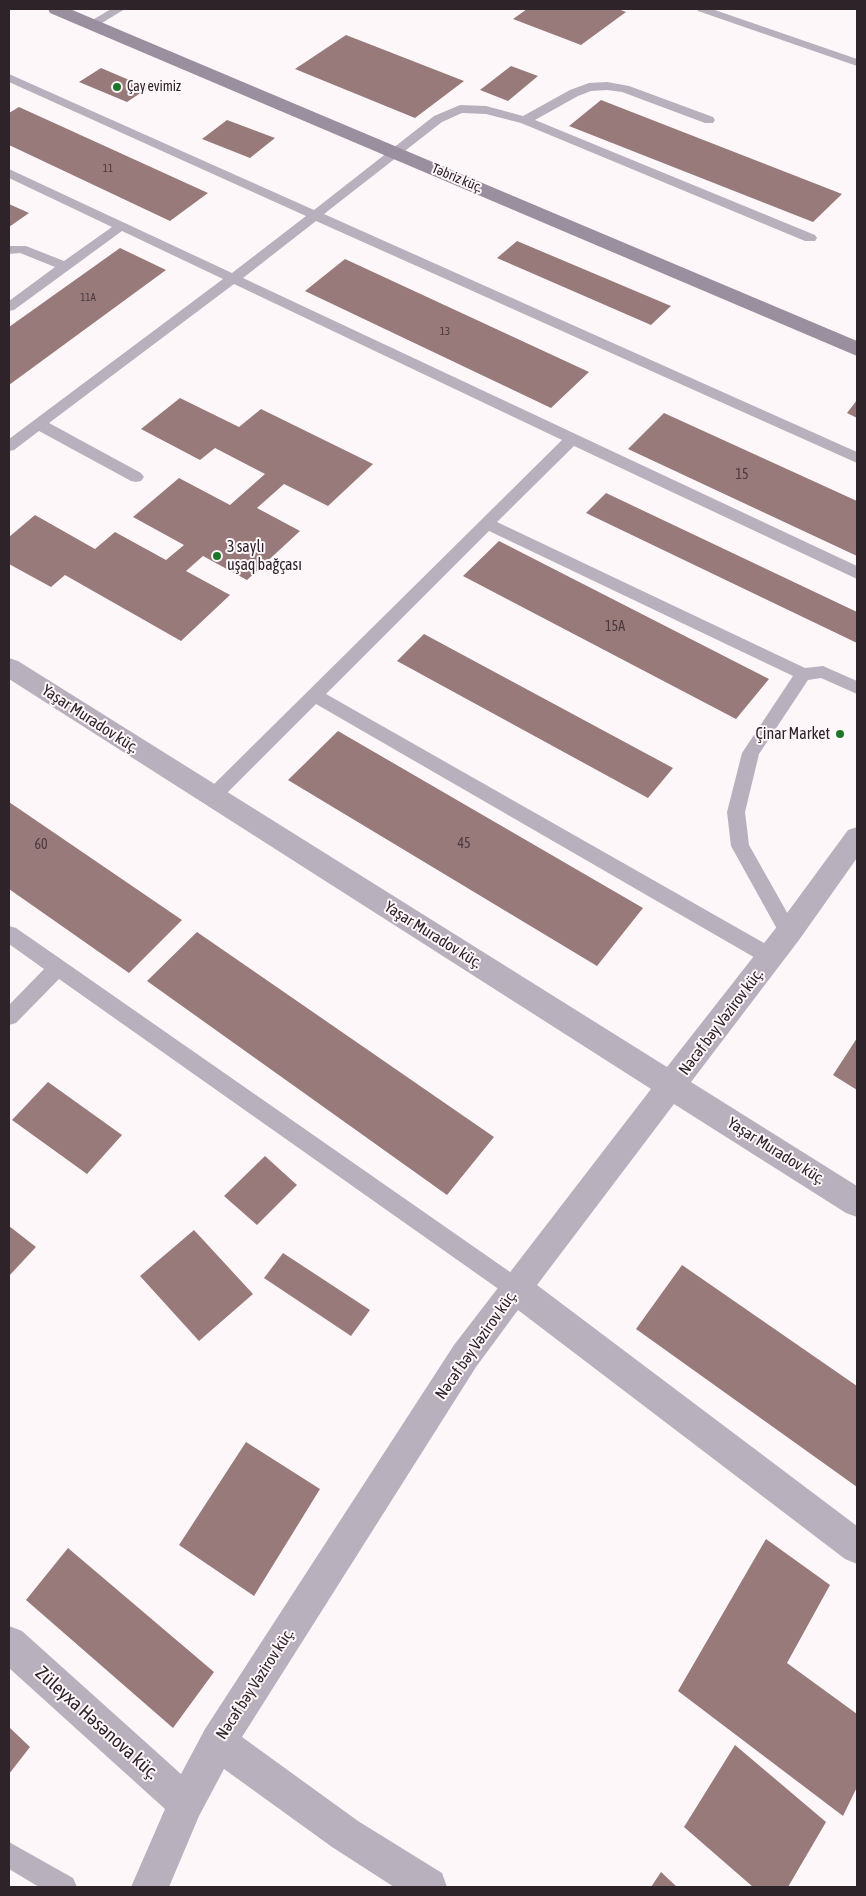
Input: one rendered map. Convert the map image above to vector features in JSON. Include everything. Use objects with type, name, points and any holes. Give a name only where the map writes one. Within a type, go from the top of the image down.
[{"type":"main road","name":"Təbriz küç.","points":[[56,9],[857,349]]},
{"type":"street","name":"Yaşar Muradov küç.","points":[[9,667],[857,1203]]},
{"type":"street","name":"Nəcəf bəy Vəzirov küç.","points":[[150,1887],[186,1803],[218,1742],[465,1356],[515,1288],[780,944],[857,838]]},
{"type":"street","points":[[515,1288],[857,1547]]},
{"type":"street","name":"Züleyxa Həsənova küç.","points":[[9,1644],[186,1803]]},
{"type":"street","points":[[218,1742],[345,1834],[428,1887]]},
{"type":"lane","points":[[94,24],[119,9]]},
{"type":"lane","points":[[702,9],[857,63]]},
{"type":"lane","points":[[9,78],[857,458]]},
{"type":"lane","points":[[525,120],[589,87],[607,86],[625,89],[709,120]]},
{"type":"lane","points":[[9,446],[234,278],[438,119],[460,109],[486,110],[525,120],[810,238]]},
{"type":"lane","points":[[10,176],[234,278],[857,573]]},
{"type":"lane","points":[[9,307],[121,226]]},
{"type":"lane","points":[[9,250],[21,249],[65,266]]},
{"type":"lane","points":[[39,424],[136,477]]},
{"type":"lane","points":[[212,797],[573,438]]},
{"type":"lane","points":[[487,524],[804,674],[823,672],[857,688]]},
{"type":"lane","points":[[780,944],[740,846],[736,812],[751,753],[804,674]]},
{"type":"lane","points":[[314,695],[780,944]]},
{"type":"lane","points":[[9,934],[515,1288]]},
{"type":"lane","points":[[9,1017],[58,968]]},
{"type":"lane","points":[[9,1856],[64,1887]]},
{"type":"building","points":[[527,9],[618,9],[626,12],[581,45],[513,19]]},
{"type":"building","points":[[346,35],[464,81],[415,118],[295,69]]},
{"type":"building","points":[[511,66],[538,76],[508,101],[480,90]]},
{"type":"building","points":[[101,68],[148,88],[127,102],[79,82]]},
{"type":"building","points":[[601,100],[842,194],[813,222],[569,126]]},
{"type":"building","points":[[19,107],[208,193],[170,221],[9,145],[9,113]]},
{"type":"building","points":[[227,120],[275,138],[250,158],[202,139]]},
{"type":"building","points":[[9,204],[29,213],[9,227]]},
{"type":"building","points":[[517,241],[671,306],[651,325],[497,258]]},
{"type":"building","points":[[120,248],[166,270],[9,385],[9,327]]},
{"type":"building","points":[[345,259],[589,372],[551,408],[305,291]]},
{"type":"building","points":[[180,398],[239,427],[261,409],[373,464],[328,506],[284,484],[257,508],[300,531],[247,580],[203,556],[186,571],[230,595],[181,641],[65,575],[51,587],[9,564],[9,537],[35,515],[95,549],[115,532],[166,560],[184,545],[133,517],[179,478],[230,505],[265,474],[215,448],[200,460],[141,429]]},
{"type":"building","points":[[857,400],[857,418],[847,413]]},
{"type":"building","points":[[664,413],[857,501],[857,556],[628,449]]},
{"type":"building","points":[[606,493],[857,612],[857,643],[586,513]]},
{"type":"building","points":[[499,541],[769,679],[736,719],[463,576]]},
{"type":"building","points":[[424,634],[673,768],[648,798],[397,661]]},
{"type":"building","points":[[338,731],[643,908],[597,966],[288,780]]},
{"type":"building","points":[[9,802],[182,920],[129,973],[9,889]]},
{"type":"building","points":[[197,932],[494,1137],[447,1195],[147,981]]},
{"type":"building","points":[[857,1038],[857,1090],[833,1075]]},
{"type":"building","points":[[48,1082],[122,1135],[87,1174],[12,1120]]},
{"type":"building","points":[[265,1156],[297,1185],[257,1225],[224,1196]]},
{"type":"building","points":[[9,1226],[36,1247],[9,1276]]},
{"type":"building","points":[[194,1230],[253,1294],[199,1341],[140,1276]]},
{"type":"building","points":[[283,1253],[370,1310],[351,1336],[264,1278]]},
{"type":"building","points":[[682,1265],[857,1386],[857,1487],[636,1329]]},
{"type":"building","points":[[246,1442],[320,1489],[254,1596],[179,1545]]},
{"type":"building","points":[[766,1539],[830,1585],[787,1663],[857,1714],[857,1787],[843,1816],[678,1691]]},
{"type":"building","points":[[68,1548],[214,1672],[173,1728],[26,1600]]},
{"type":"building","points":[[9,1727],[30,1747],[9,1774]]},
{"type":"building","points":[[735,1745],[826,1822],[788,1887],[753,1887],[684,1827]]},
{"type":"building","points":[[661,1872],[677,1887],[651,1887]]},
{"type":"place","name":"Çay evimiz","points":[[117,87]]},
{"type":"place","name":"3 saylı uşaq bağçası","points":[[217,556]]},
{"type":"place","name":"Çinar Market","points":[[840,734]]}]
